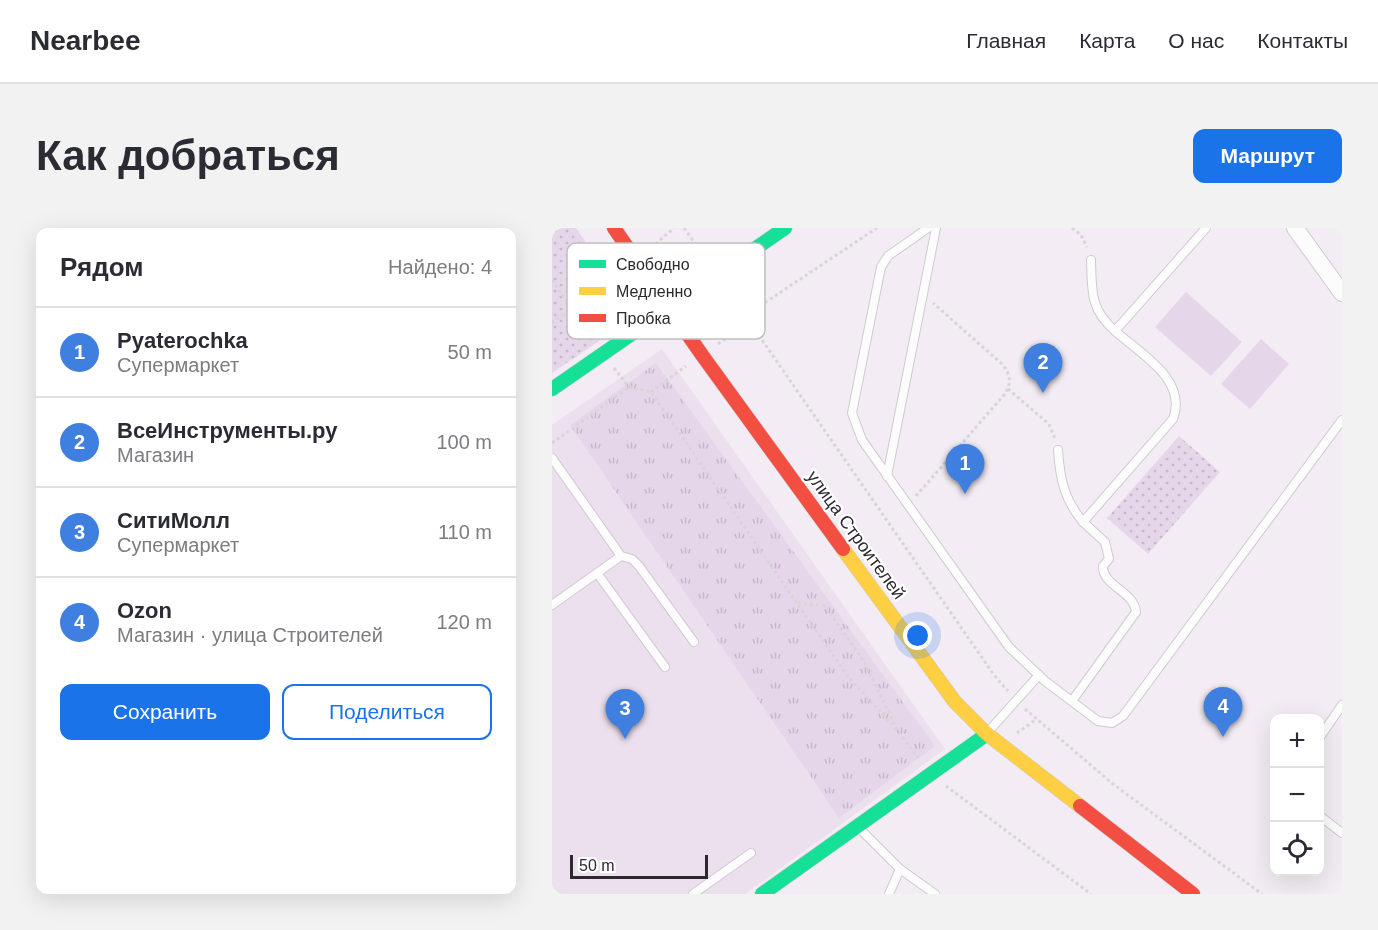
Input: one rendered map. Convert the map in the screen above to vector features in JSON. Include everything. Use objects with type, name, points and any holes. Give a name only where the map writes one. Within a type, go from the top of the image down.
[{"type":"street","name":"улица Строителей","points":[[614,228],[624,243]]},
{"type":"street","points":[[764,243],[786,228]]},
{"type":"street","points":[[1295,228],[1342,293]]},
{"type":"street","points":[[552,389],[626,339]]},
{"type":"street","name":"улица Строителей","points":[[692,339],[956,702],[987,734],[1192,894]]},
{"type":"street","points":[[762,894],[987,734]]},
{"type":"lane","points":[[928,228],[888,256],[881,267],[852,413],[859,435],[999,635],[1039,675],[1098,721],[1106,723],[1123,716],[1342,420]]},
{"type":"lane","points":[[887,476],[936,228]]},
{"type":"lane","points":[[1115,332],[1206,228]]},
{"type":"lane","points":[[1083,522],[1173,419],[1177,409],[1174,388],[1166,376],[1102,320],[1096,308],[1091,260]]},
{"type":"lane","points":[[1058,450],[1063,489],[1072,508],[1104,542],[1109,559],[1102,566],[1103,574],[1134,603],[1136,612],[1072,701]]},
{"type":"lane","points":[[552,458],[621,556],[632,560],[639,566],[694,642]]},
{"type":"lane","points":[[552,605],[621,556]]},
{"type":"lane","points":[[597,573],[665,667]]},
{"type":"lane","points":[[987,734],[1039,675]]},
{"type":"lane","points":[[1324,731],[1342,705]]},
{"type":"lane","points":[[1324,819],[1342,833]]},
{"type":"lane","points":[[857,826],[900,868],[935,894]]},
{"type":"lane","points":[[693,894],[751,853]]},
{"type":"lane","points":[[889,894],[900,868]]},
{"type":"path","points":[[684,228],[694,243]]},
{"type":"path","points":[[765,302],[870,230],[877,228]]},
{"type":"path","points":[[1072,228],[1084,241],[1091,260]]},
{"type":"path","points":[[552,280],[567,302]]},
{"type":"path","points":[[908,505],[1008,389],[1010,377],[1002,364],[923,294]]},
{"type":"path","points":[[552,323],[567,312]]},
{"type":"path","points":[[613,366],[629,387],[651,392],[848,677],[898,731],[930,774],[1091,894]]},
{"type":"path","points":[[552,443],[629,387]]},
{"type":"path","points":[[1008,389],[1050,426],[1058,450]]},
{"type":"path","points":[[798,603],[825,606],[863,660],[898,731]]},
{"type":"shaded area","points":[[662,349],[945,749],[745,894],[552,894],[552,425]]},
{"type":"green space","points":[[552,228],[576,228],[586,243],[567,243],[567,339],[602,339],[552,373]]},
{"type":"green space","points":[[1186,292],[1242,342],[1211,376],[1155,327]]},
{"type":"green space","points":[[1261,339],[1289,364],[1250,409],[1221,384]]},
{"type":"green space","points":[[656,363],[935,746],[839,818],[570,425]]},
{"type":"green space","points":[[1179,436],[1220,472],[1148,554],[1107,518]]},
{"type":"traffic: fast","points":[[763,243],[785,228]]},
{"type":"traffic: fast","points":[[552,389],[624,339]]},
{"type":"traffic: fast","points":[[762,894],[987,734]]},
{"type":"traffic: slow","points":[[843,549],[955,702],[987,734],[1080,806]]},
{"type":"traffic: jam","points":[[614,228],[624,243]]},
{"type":"traffic: jam","points":[[691,339],[843,549]]},
{"type":"traffic: jam","points":[[1080,806],[1193,894]]},
{"type":"place","name":"ВсеИнструменты.ру","points":[[1043,393]]},
{"type":"place","name":"Pyaterochka","points":[[965,494]]},
{"type":"place","name":"Ozon","points":[[1223,737]]},
{"type":"place","name":"СитиМолл","points":[[625,739]]}]
